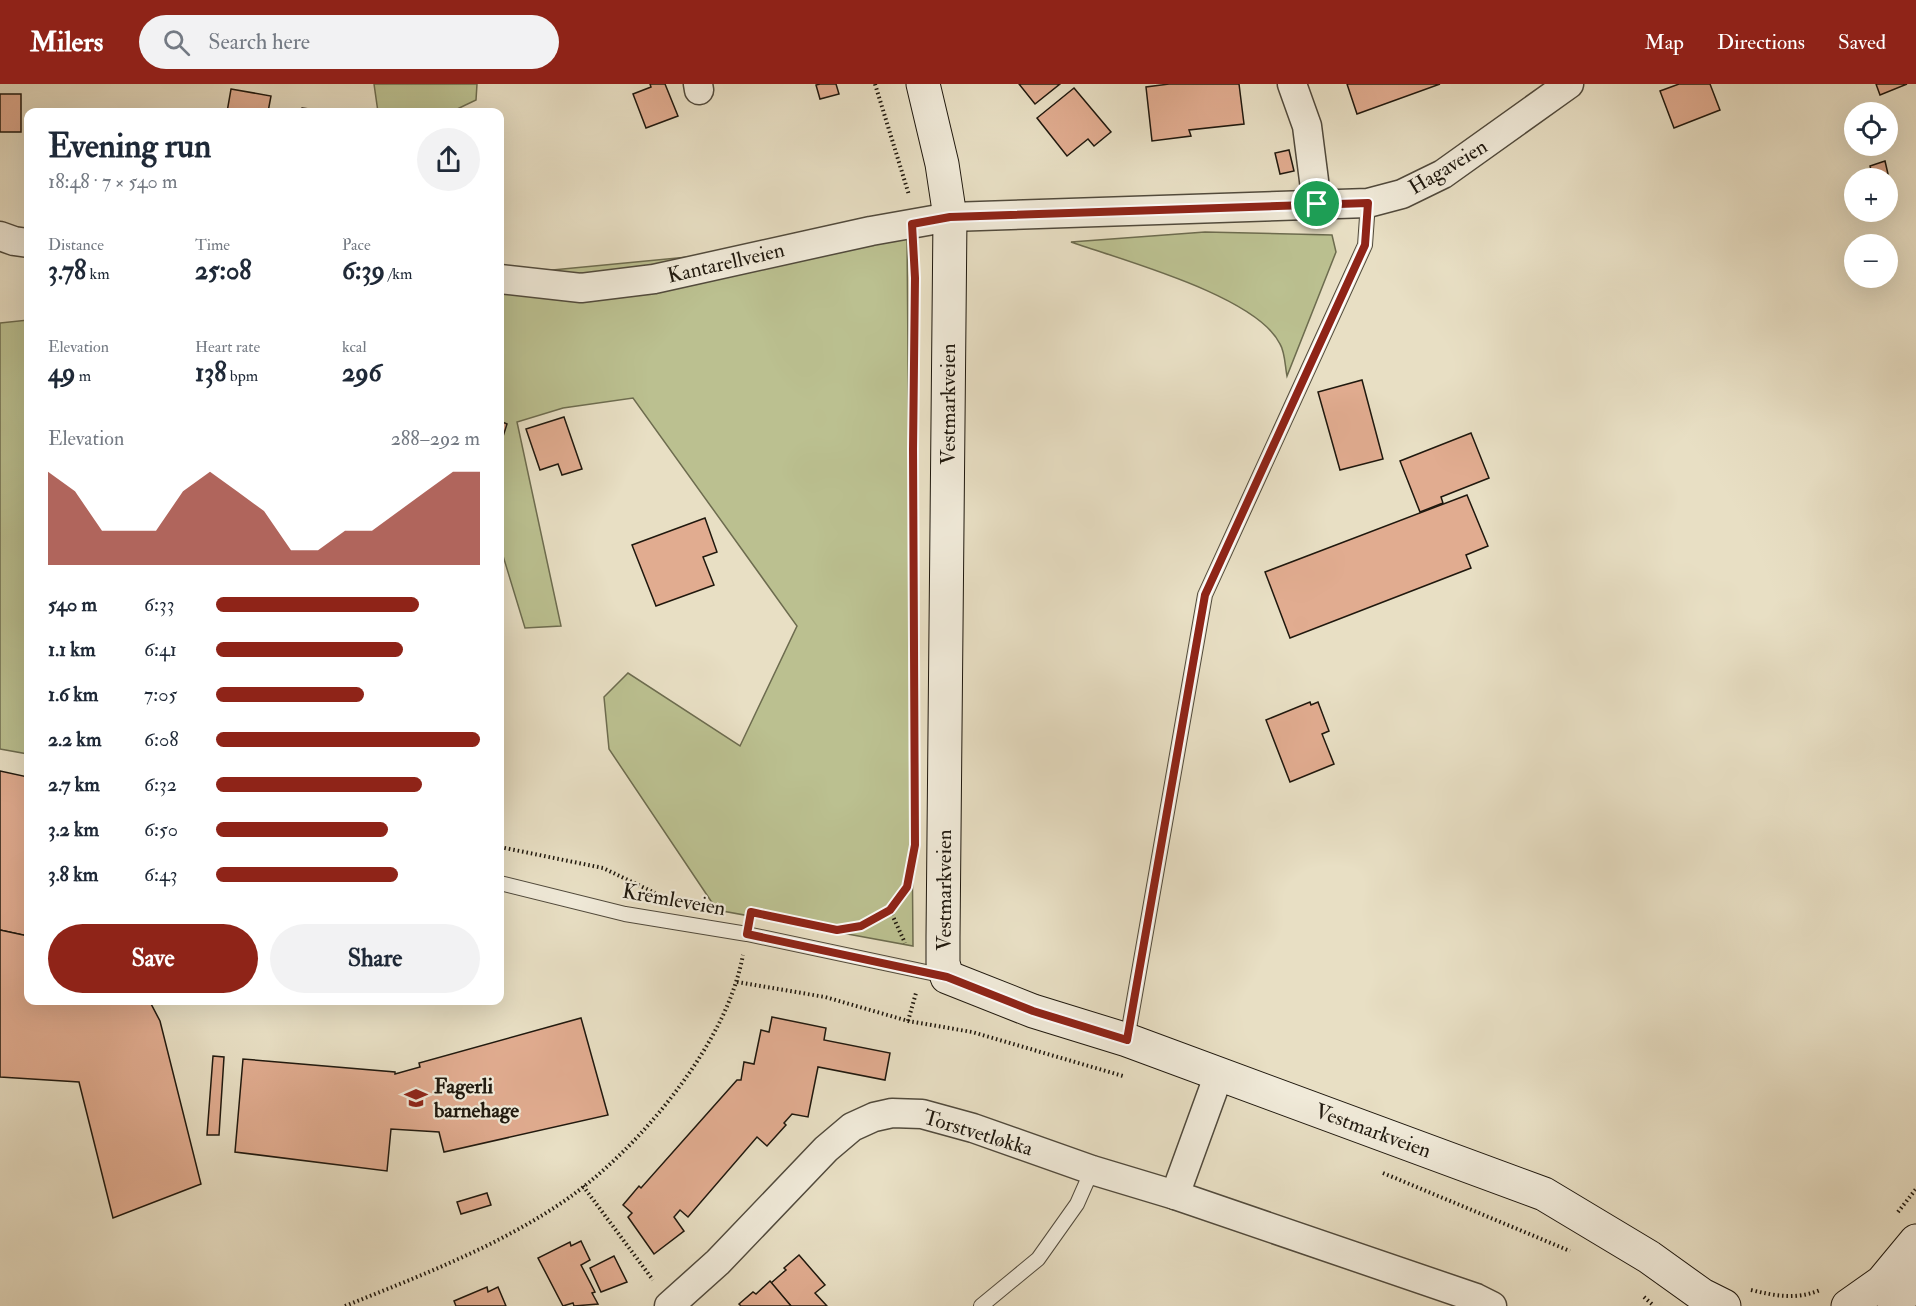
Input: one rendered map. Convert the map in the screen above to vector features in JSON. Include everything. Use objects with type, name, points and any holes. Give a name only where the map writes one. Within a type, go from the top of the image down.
[{"type":"street","name":"Vestmarkveien","points":[[923,84],[942,164],[950,217],[944,963],[935,974],[1033,1011],[1127,1040],[1544,1194],[1648,1257],[1702,1295],[1734,1297]]},
{"type":"street","points":[[1292,84],[1306,126],[1317,204]]},
{"type":"street","name":"Hagaveien","points":[[950,217],[1368,203],[1402,194],[1443,174],[1569,84]]},
{"type":"street","name":"Kantarellveien","points":[[504,279],[581,288],[654,279],[871,231],[950,217]]},
{"type":"street","points":[[0,236],[24,242]]},
{"type":"street","points":[[1175,1195],[1219,1074]]},
{"type":"street","name":"Torstvetløkka","points":[[670,1305],[718,1262],[826,1149],[852,1126],[873,1117],[892,1113],[922,1114],[973,1128],[1476,1298],[1492,1306]]},
{"type":"street","points":[[1838,1296],[1882,1282],[1916,1241]]},
{"type":"street","name":"Vestmarkveien","points":[[1648,1257],[1682,1306]]},
{"type":"street","points":[[1894,1306],[1916,1279]]},
{"type":"lane","points":[[1127,1040],[1205,595],[1365,245],[1368,203]]},
{"type":"lane","name":"Kremleveien","points":[[504,884],[625,914],[747,934],[935,974]]},
{"type":"lane","points":[[981,1306],[1038,1259],[1077,1204],[1092,1170]]},
{"type":"path","points":[[875,84],[908,192],[912,224]]},
{"type":"path","points":[[504,848],[603,868],[659,894]]},
{"type":"path","points":[[837,930],[861,926],[890,910],[907,887],[911,866]]},
{"type":"path","points":[[345,1306],[438,1268],[519,1228],[570,1197],[615,1159],[653,1121],[711,1040],[737,982],[747,934]]},
{"type":"path","points":[[908,1021],[935,974]]},
{"type":"path","points":[[583,1186],[670,1305]]},
{"type":"path","points":[[1892,1219],[1916,1189]]},
{"type":"path","points":[[1734,1297],[1838,1296]]},
{"type":"green space","points":[[374,84],[477,84],[476,100],[459,108],[377,108]]},
{"type":"green space","points":[[1205,232],[1332,235],[1336,252],[1287,376],[1282,347],[1267,327],[1245,310],[1186,282],[1071,242]]},
{"type":"green space","points":[[907,236],[913,946],[717,910],[609,749],[604,697],[628,673],[740,746],[797,626],[633,398],[563,408],[517,422],[561,626],[525,628],[504,559],[504,275]]},
{"type":"green space","points":[[24,320],[24,753],[0,749],[0,323]]},
{"type":"building","points":[[650,84],[665,84],[678,116],[646,128],[633,94],[651,87]]},
{"type":"building","points":[[836,84],[839,94],[820,99],[816,85]]},
{"type":"building","points":[[1019,84],[1060,84],[1035,104]]},
{"type":"building","points":[[1169,84],[1239,84],[1244,124],[1189,130],[1191,136],[1152,141],[1146,87]]},
{"type":"building","points":[[1347,84],[1440,84],[1357,114]]},
{"type":"building","points":[[1679,84],[1710,84],[1720,110],[1674,128],[1660,91]]},
{"type":"building","points":[[1876,84],[1907,84],[1880,95]]},
{"type":"building","points":[[1074,88],[1111,132],[1094,146],[1088,139],[1067,156],[1037,118]]},
{"type":"building","points":[[231,89],[271,96],[269,108],[228,108]]},
{"type":"building","points":[[0,94],[21,94],[21,132],[0,132]]},
{"type":"building","points":[[1289,150],[1294,171],[1280,174],[1275,153]]},
{"type":"building","points":[[1885,161],[1887,168],[1870,168],[1870,166]]},
{"type":"building","points":[[1362,380],[1383,459],[1340,470],[1318,392]]},
{"type":"building","points":[[564,417],[582,469],[562,475],[558,464],[540,470],[526,429]]},
{"type":"building","points":[[1471,433],[1489,478],[1441,497],[1443,503],[1420,512],[1400,461]]},
{"type":"building","points":[[1467,495],[1488,546],[1466,555],[1471,568],[1290,638],[1265,572]]},
{"type":"building","points":[[705,518],[717,552],[703,557],[714,585],[656,606],[632,545]]},
{"type":"building","points":[[1310,702],[1311,705],[1318,702],[1329,731],[1322,734],[1334,764],[1290,782],[1266,720]]},
{"type":"building","points":[[0,771],[24,776],[24,935],[0,930]]},
{"type":"building","points":[[0,930],[24,935],[24,1005],[152,1005],[160,1021],[201,1184],[113,1218],[79,1082],[0,1077]]},
{"type":"building","points":[[772,1017],[826,1028],[824,1040],[890,1053],[885,1080],[818,1067],[808,1117],[792,1114],[784,1123],[786,1125],[767,1146],[757,1137],[688,1217],[680,1210],[674,1217],[684,1231],[654,1254],[628,1217],[632,1213],[623,1205],[639,1186],[641,1188],[737,1080],[741,1080],[744,1062],[754,1064],[761,1030],[769,1032]]},
{"type":"building","points":[[581,1018],[608,1115],[444,1152],[439,1132],[391,1129],[387,1171],[235,1152],[243,1059],[395,1072],[395,1074],[420,1067],[419,1063]]},
{"type":"building","points":[[213,1056],[224,1057],[219,1135],[207,1135]]},
{"type":"building","points":[[487,1193],[491,1205],[461,1214],[457,1202]]},
{"type":"building","points":[[581,1241],[590,1260],[581,1265],[595,1292],[592,1293],[598,1304],[574,1306],[573,1303],[563,1306],[538,1258],[570,1242],[571,1246]]},
{"type":"building","points":[[799,1255],[825,1285],[815,1293],[827,1306],[791,1306],[771,1283]]},
{"type":"building","points":[[614,1256],[627,1282],[601,1292],[590,1268]]},
{"type":"building","points":[[770,1281],[791,1306],[741,1306],[739,1304],[753,1292],[756,1294]]},
{"type":"building","points":[[487,1287],[488,1292],[498,1287],[506,1306],[456,1306],[454,1301]]},
{"type":"place","name":"Fagerli barnehage","points":[[416,1098]]},
{"type":"route","points":[[1368,203],[1365,245],[1205,595],[1127,1040],[1033,1011],[947,977],[747,934],[751,912],[837,930],[861,926],[890,910],[907,887],[915,845],[913,449],[915,278],[912,224],[950,217],[1317,204],[1368,203]]}]
